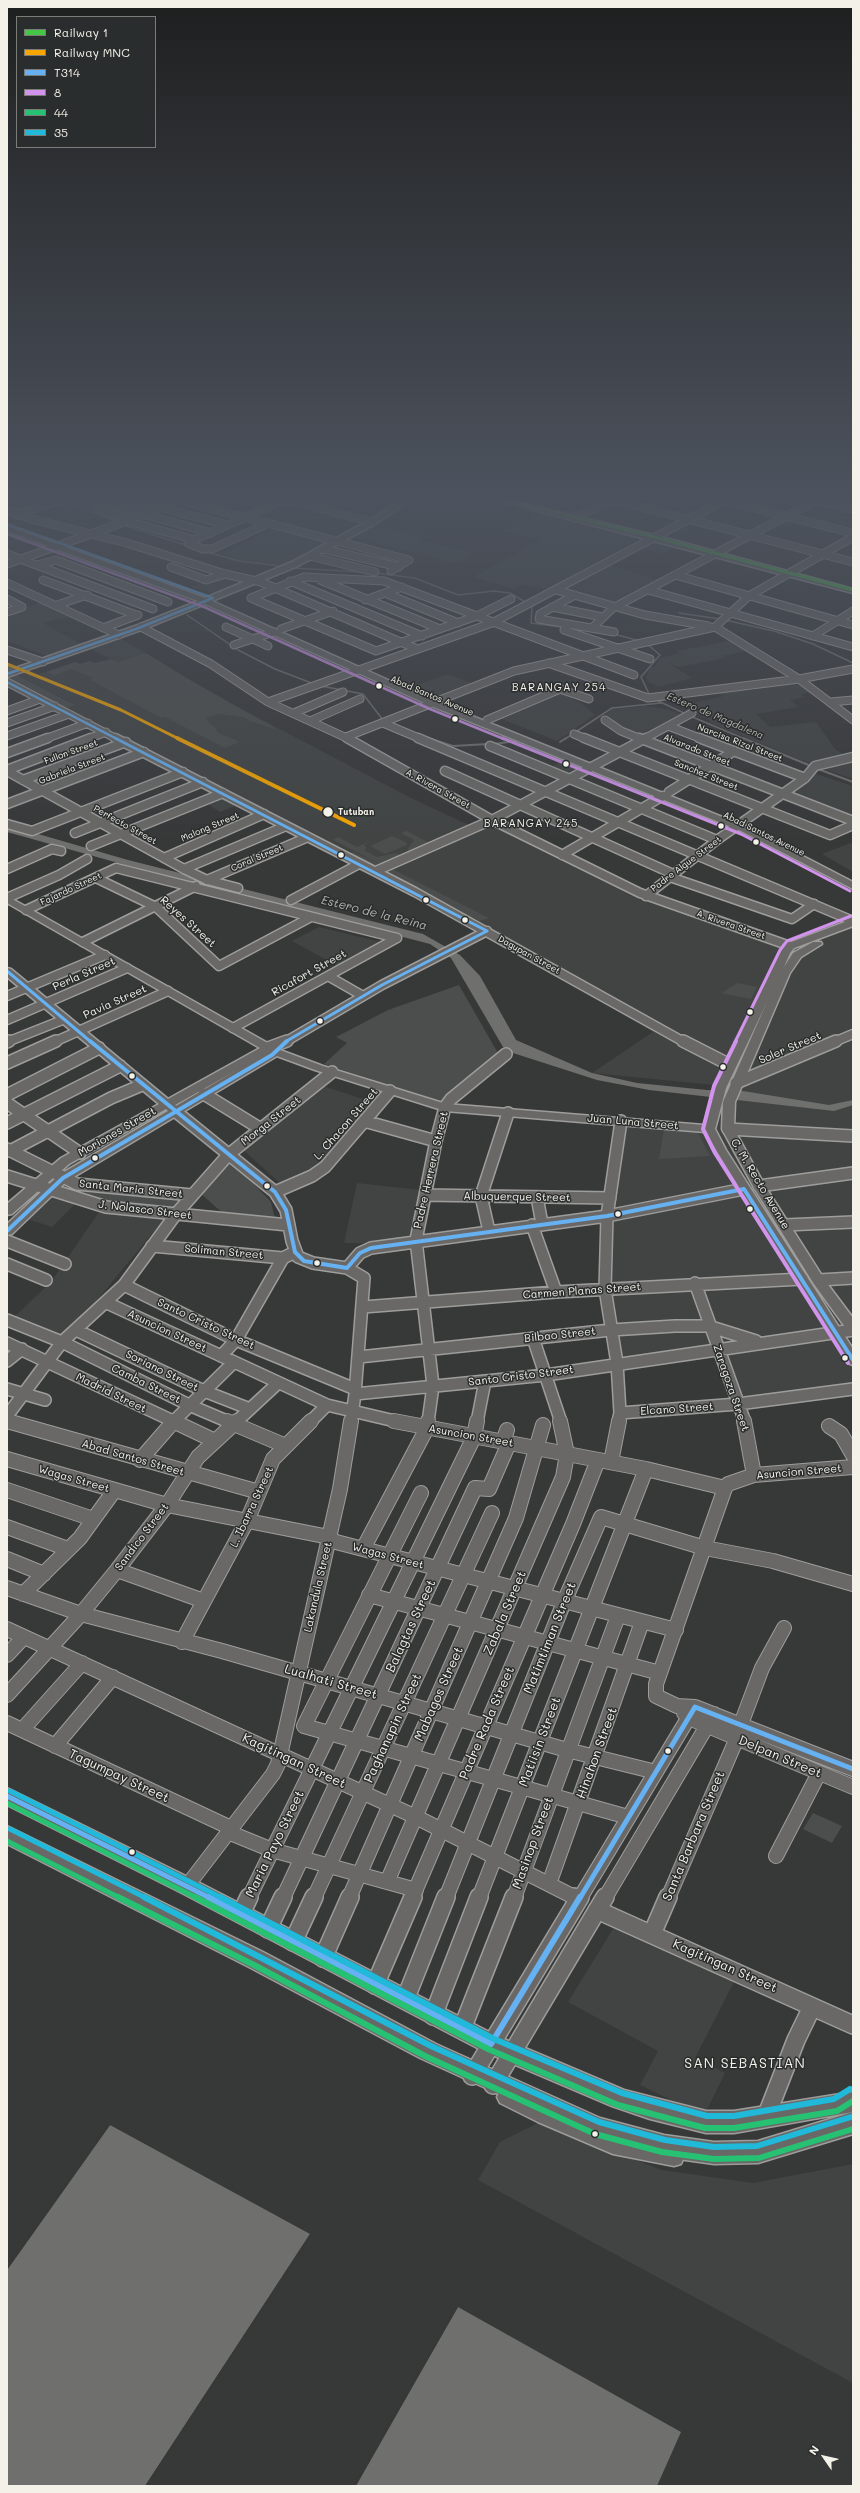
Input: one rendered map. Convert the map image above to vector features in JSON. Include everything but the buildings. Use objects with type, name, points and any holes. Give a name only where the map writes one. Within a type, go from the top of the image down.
[{"type":"highway","points":[[7,1796],[241,1914],[434,2016],[491,2044],[650,2109],[706,2122],[734,2122],[766,2117],[847,2100]]},
{"type":"highway","points":[[7,1834],[257,1960],[492,2086],[597,2128],[664,2146],[714,2153],[758,2152],[853,2123]]},
{"type":"main road","points":[[10,671],[42,662],[119,635],[177,612]]},
{"type":"main road","name":"Abad Santos Avenue","points":[[238,612],[436,702],[741,824],[853,878]]},
{"type":"main road","name":"Abad Santos Avenue","points":[[436,702],[487,720],[594,765]]},
{"type":"main road","name":"Abad Santos Avenue","points":[[741,824],[853,886]]},
{"type":"main road","name":"Juan Luna Street","points":[[9,898],[26,910],[233,1028],[274,1048],[332,1072],[445,1107],[710,1129]]},
{"type":"main road","points":[[710,1129],[720,1088],[730,1065],[783,957],[790,946],[853,921]]},
{"type":"main road","name":"C. M. Recto Avenue","points":[[853,929],[808,947],[792,960],[733,1092],[728,1129],[759,1186],[819,1280],[853,1329]]},
{"type":"main road","points":[[8,972],[100,1048],[142,1085],[171,1107]]},
{"type":"main road","name":"Moriones Street","points":[[7,1231],[63,1178],[171,1107],[204,1094],[274,1048]]},
{"type":"main road","name":"Moriones Street","points":[[7,1212],[50,1172],[80,1153],[171,1107],[274,1048]]},
{"type":"main road","name":"C. M. Recto Avenue","points":[[710,1129],[744,1189],[853,1360]]},
{"type":"main road","points":[[492,2086],[592,2136],[620,2147],[655,2155],[716,2162],[761,2161],[853,2132]]},
{"type":"street","points":[[72,612],[119,635]]},
{"type":"street","points":[[129,612],[136,615]]},
{"type":"street","points":[[103,628],[143,612]]},
{"type":"street","points":[[283,612],[376,651],[422,636],[485,612]]},
{"type":"street","points":[[234,645],[330,612]]},
{"type":"street","points":[[332,612],[417,649]]},
{"type":"street","points":[[368,612],[422,636]]},
{"type":"street","points":[[399,612],[440,629]]},
{"type":"street","points":[[432,612],[458,623]]},
{"type":"street","points":[[468,612],[492,623],[580,656],[634,674]]},
{"type":"street","points":[[268,702],[492,623],[513,612]]},
{"type":"street","points":[[544,612],[539,618],[595,625]]},
{"type":"street","points":[[545,612],[595,625],[614,632]]},
{"type":"street","points":[[579,612],[603,617]]},
{"type":"street","points":[[595,625],[607,612]]},
{"type":"street","points":[[636,612],[714,627],[799,679],[853,720]]},
{"type":"street","points":[[806,612],[853,625]]},
{"type":"street","points":[[813,636],[851,612]]},
{"type":"street","points":[[346,738],[514,671],[714,627],[728,613],[853,647]]},
{"type":"street","name":"A. Rivera Street","points":[[141,627],[211,664],[268,702],[346,738],[492,820],[562,855],[646,896],[790,946]]},
{"type":"street","points":[[226,627],[268,646]]},
{"type":"street","points":[[564,630],[650,659]]},
{"type":"street","points":[[7,650],[42,662]]},
{"type":"street","points":[[548,663],[648,698],[658,698],[799,679],[853,669]]},
{"type":"street","name":"Dagupan Street","points":[[7,682],[126,742],[359,864],[376,871],[487,931],[702,1052],[730,1065]]},
{"type":"street","points":[[487,720],[560,689],[590,699]]},
{"type":"street","points":[[294,713],[343,692]]},
{"type":"street","points":[[7,711],[40,699]]},
{"type":"street","points":[[310,721],[360,699]]},
{"type":"street","points":[[831,702],[853,700]]},
{"type":"street","points":[[7,724],[55,706]]},
{"type":"street","points":[[7,736],[69,714]]},
{"type":"street","points":[[376,871],[492,820],[689,715]]},
{"type":"street","name":"Alvarado Street","points":[[605,720],[621,731],[853,821]]},
{"type":"street","points":[[385,722],[544,792],[617,823],[699,855],[853,921]]},
{"type":"street","points":[[7,753],[88,723]]},
{"type":"street","name":"Narcisa Rizal Street","points":[[668,726],[805,778]]},
{"type":"street","points":[[7,770],[106,732]]},
{"type":"street","name":"Sanchez Street","points":[[574,734],[830,835],[853,825]]},
{"type":"street","name":"Fullon Street","points":[[23,780],[126,742]]},
{"type":"street","points":[[490,746],[718,840]]},
{"type":"street","points":[[562,855],[666,794],[734,751]]},
{"type":"street","name":"Gabriela Street","points":[[7,804],[144,752]]},
{"type":"street","name":"Padre Algue Street","points":[[646,896],[718,840],[805,778],[814,768],[853,757]]},
{"type":"street","name":"Perfecto Street","points":[[7,770],[42,791],[184,869],[207,880],[238,888]]},
{"type":"street","points":[[445,771],[671,876],[792,919],[814,904]]},
{"type":"street","points":[[7,824],[32,830],[183,772]]},
{"type":"street","points":[[75,833],[203,782]]},
{"type":"street","points":[[91,846],[223,793]]},
{"type":"street","name":"Malong Street","points":[[164,858],[264,814]]},
{"type":"street","points":[[184,869],[286,826]]},
{"type":"street","name":"Coral Street","points":[[207,880],[308,837]]},
{"type":"street","points":[[7,869],[52,849],[61,851]]},
{"type":"street","points":[[9,898],[60,875],[87,859]]},
{"type":"street","points":[[291,900],[359,864]]},
{"type":"street","name":"Fajardo Street","points":[[26,910],[116,868],[196,886]]},
{"type":"street","name":"Reyes Street","points":[[96,878],[156,907],[219,966],[311,917]]},
{"type":"street","points":[[83,942],[196,886],[311,917]]},
{"type":"street","name":"Ricafort Street","points":[[233,1028],[397,938],[311,917]]},
{"type":"street","name":"Moriones Street","points":[[274,1048],[362,996],[451,948],[487,931]]},
{"type":"street","points":[[7,996],[105,955]]},
{"type":"street","name":"Perla Street","points":[[7,1020],[47,1004],[127,968]]},
{"type":"street","points":[[328,976],[362,996]]},
{"type":"street","name":"Pavia Street","points":[[7,1063],[168,991]]},
{"type":"street","points":[[7,1042],[65,1019]]},
{"type":"street","name":"Soler Street","points":[[733,1092],[853,1034]]},
{"type":"street","points":[[7,1095],[100,1048]]},
{"type":"street","name":"Padre Herrera Street","points":[[363,1549],[427,1428],[433,1386],[416,1240],[436,1141],[445,1107],[451,1099],[506,1054]]},
{"type":"street","points":[[7,1123],[120,1066]]},
{"type":"street","name":"Morga Street","points":[[7,1416],[62,1342],[124,1285],[176,1214],[228,1155],[332,1072]]},
{"type":"street","points":[[9,1150],[48,1132],[111,1098],[142,1085]]},
{"type":"street","name":"L. Chacon Street","points":[[275,1192],[320,1172],[390,1091]]},
{"type":"street","points":[[204,1094],[261,1129]]},
{"type":"street","points":[[7,1103],[80,1153]]},
{"type":"street","points":[[171,1107],[275,1192],[286,1210],[294,1252],[304,1261],[347,1268],[365,1250],[416,1240],[607,1216],[744,1189]]},
{"type":"street","points":[[489,1231],[481,1196],[508,1113]]},
{"type":"street","points":[[364,1121],[436,1141]]},
{"type":"street","points":[[611,1462],[620,1413],[617,1363],[605,1289],[607,1216],[621,1121]]},
{"type":"street","points":[[728,1129],[853,1136]]},
{"type":"street","name":"Santa Maria Street","points":[[9,1150],[50,1172],[77,1184],[192,1195]]},
{"type":"street","points":[[759,1186],[853,1173]]},
{"type":"street","name":"J. Nolasco Street","points":[[7,1176],[99,1205],[288,1225]]},
{"type":"street","name":"Albuquerque Street","points":[[425,1195],[610,1198]]},
{"type":"street","points":[[537,1197],[537,1225],[556,1292]]},
{"type":"street","points":[[785,1225],[853,1222]]},
{"type":"street","points":[[7,1241],[65,1264]]},
{"type":"street","name":"Soliman Street","points":[[152,1246],[283,1258]]},
{"type":"street","points":[[221,1356],[236,1340],[283,1258],[294,1252]]},
{"type":"street","points":[[7,1264],[46,1280]]},
{"type":"street","name":"Lakandula Street","points":[[186,1886],[273,1774],[281,1754],[340,1489],[355,1391],[363,1307],[364,1278],[347,1268]]},
{"type":"street","points":[[819,1280],[853,1278]]},
{"type":"street","name":"Carmen Planas Street","points":[[363,1307],[695,1283],[802,1279]]},
{"type":"street","name":"Zaragoza Street","points":[[695,1283],[708,1326],[747,1428],[754,1475]]},
{"type":"street","name":"Santo Cristo Street","points":[[124,1285],[236,1340],[355,1391],[433,1386],[546,1375],[759,1342],[836,1333],[853,1329]]},
{"type":"street","name":"Asuncion Street","points":[[106,1303],[327,1405],[352,1413],[646,1469],[725,1488],[732,1483],[754,1475],[853,1467]]},
{"type":"street","name":"Camba Street","points":[[7,1320],[62,1342],[189,1405],[286,1446]]},
{"type":"street","name":"Bilbao Street","points":[[359,1357],[611,1330],[708,1326],[759,1342]]},
{"type":"street","name":"Soriano Street","points":[[76,1330],[204,1391],[250,1409]]},
{"type":"street","name":"Zabala Street","points":[[387,1882],[460,1718],[563,1477],[567,1454],[561,1423],[533,1338]]},
{"type":"street","name":"Madrid Street","points":[[7,1343],[48,1361],[172,1423],[215,1441]]},
{"type":"street","points":[[7,1361],[22,1350]]},
{"type":"street","points":[[140,1460],[189,1405],[234,1362]]},
{"type":"street","name":"Maria Payo Street","points":[[241,1914],[351,1688],[414,1563],[474,1437],[485,1381]]},
{"type":"street","name":"Sandico Street","points":[[7,1695],[81,1614],[117,1570],[167,1505],[198,1456],[278,1383]]},
{"type":"street","points":[[7,1388],[45,1400]]},
{"type":"street","name":"Elcano Street","points":[[620,1413],[738,1404],[853,1389]]},
{"type":"street","name":"L. Ibarra Street","points":[[182,1642],[247,1521],[273,1459],[327,1405]]},
{"type":"street","name":"Abad Santos Street","points":[[7,1421],[186,1473],[259,1492]]},
{"type":"street","name":"Mabagos Street","points":[[323,1958],[358,1873],[472,1621],[516,1518],[543,1425]]},
{"type":"street","points":[[829,1426],[841,1434],[853,1455]]},
{"type":"street","name":"Balagtas Street","points":[[268,1929],[420,1608],[475,1488],[488,1489],[506,1443],[507,1430]]},
{"type":"street","name":"Wagas Street","points":[[7,1459],[167,1505],[329,1539],[414,1563],[676,1630]]},
{"type":"street","name":"Padre Rada Street","points":[[376,1985],[540,1596],[576,1517],[598,1460]]},
{"type":"street","name":"Matiisin Street","points":[[434,2016],[575,1649],[626,1524],[646,1469]]},
{"type":"street","points":[[492,2086],[710,1720],[656,1696],[655,1690],[725,1488]]},
{"type":"street","points":[[7,1490],[94,1519]]},
{"type":"street","points":[[23,1594],[68,1549],[94,1519],[114,1491]]},
{"type":"street","points":[[421,1493],[304,1726],[438,1765],[551,1794],[628,1817]]},
{"type":"street","name":"Paghanapin Street","points":[[293,1942],[330,1866],[492,1513]]},
{"type":"street","name":"Matimtiman Street","points":[[405,2000],[564,1602],[601,1517],[705,1548],[773,1561],[853,1584]]},
{"type":"street","points":[[7,1527],[68,1549]]},
{"type":"street","points":[[7,1559],[44,1574]]},
{"type":"street","points":[[117,1570],[204,1601]]},
{"type":"street","name":"Lualhati Street","points":[[7,1588],[81,1614],[182,1642],[222,1651],[299,1674],[512,1732],[567,1750],[656,1772]]},
{"type":"street","points":[[369,1595],[446,1614],[524,1636],[549,1641],[660,1673]]},
{"type":"street","name":"Masinop Street","points":[[462,2029],[524,1871],[567,1750],[618,1616]]},
{"type":"street","name":"Hinahon Street","points":[[549,1884],[596,1756],[642,1622]]},
{"type":"street","points":[[741,1724],[762,1668],[784,1628]]},
{"type":"street","name":"Kagitingan Street","points":[[7,1629],[416,1817],[579,1899]]},
{"type":"street","points":[[7,1655],[24,1637]]},
{"type":"street","points":[[22,1730],[82,1663]]},
{"type":"street","points":[[55,1746],[113,1677]]},
{"type":"street","points":[[466,2072],[491,2044],[692,1713]]},
{"type":"street","name":"Delpan Street","points":[[710,1720],[741,1724],[853,1769]]},
{"type":"street","name":"Delpan Street","points":[[710,1720],[737,1738],[853,1787]]},
{"type":"street","name":"Tagumpay Street","points":[[7,1723],[272,1850],[416,1890]]},
{"type":"street","name":"Santa Barbara Street","points":[[652,1934],[737,1738]]},
{"type":"street","points":[[776,1856],[819,1773]]},
{"type":"street","name":"Kagitingan Street","points":[[597,1910],[853,2025]]},
{"type":"street","points":[[766,2117],[796,2040],[812,2007]]},
{"type":"shaded area","points":[[12,612],[68,612],[74,615],[42,623],[82,644],[46,656],[7,641],[7,614]]},
{"type":"shaded area","points":[[120,639],[146,653],[118,662],[90,649]]},
{"type":"shaded area","points":[[730,641],[747,651],[723,656],[726,658],[678,667],[668,663],[692,678],[658,687],[649,682],[646,678],[650,667],[656,666],[660,658],[680,653],[677,651]]},
{"type":"shaded area","points":[[146,653],[278,730],[250,721],[243,717],[220,714],[207,717],[207,721],[216,728],[217,732],[240,742],[225,748],[165,717],[161,718],[90,680],[93,678],[71,669],[55,676],[46,672],[75,662],[80,664],[90,661],[94,663],[111,659],[118,662]]},
{"type":"shaded area","points":[[71,669],[93,678],[90,680],[161,718],[234,705],[411,798],[471,826],[375,868],[65,708],[74,704],[17,675],[28,670],[38,674],[46,672],[55,676]]},
{"type":"shaded area","points":[[448,674],[473,684],[441,697],[415,686]]},
{"type":"shaded area","points":[[17,675],[75,705],[65,708],[7,678]]},
{"type":"shaded area","points":[[796,681],[812,692],[801,694],[804,697],[790,700],[799,707],[756,714],[770,727],[816,722],[835,749],[848,757],[813,765],[709,722],[711,721],[680,706],[724,696],[718,693]]},
{"type":"shaded area","points":[[560,692],[582,704],[595,715],[557,741],[497,717]]},
{"type":"shaded area","points":[[646,706],[666,709],[683,715],[642,737],[616,725],[605,715],[612,709]]},
{"type":"shaded area","points":[[853,758],[853,779],[816,766]]},
{"type":"shaded area","points":[[563,760],[579,767],[565,774],[548,769]]},
{"type":"shaded area","points":[[816,774],[853,786],[853,819],[789,794]]},
{"type":"shaded area","points":[[221,796],[237,805],[220,812],[205,802]]},
{"type":"shaded area","points":[[492,820],[639,893],[791,947],[853,920],[853,1391],[741,1402],[718,1346],[609,1370],[603,1210],[618,1116],[702,1125],[714,1085],[592,1073],[653,1032],[485,935],[371,874]]},
{"type":"shaded area","points":[[7,825],[128,860],[423,934],[460,955],[480,976],[516,1040],[592,1073],[637,1083],[707,1090],[743,1091],[829,1105],[853,1100],[853,1105],[834,1111],[649,1090],[597,1080],[513,1053],[503,1047],[451,958],[430,944],[122,864],[7,832]]},
{"type":"shaded area","points":[[407,831],[431,844],[413,851],[407,850],[414,840],[401,833]]},
{"type":"shaded area","points":[[392,836],[406,842],[407,845],[385,854],[370,846]]},
{"type":"shaded area","points":[[338,837],[357,847],[372,840],[364,845],[367,848],[364,850],[377,857],[396,853],[402,856],[375,868],[348,854],[353,852],[378,863],[333,840]]},
{"type":"shaded area","points":[[853,842],[853,872],[822,854]]},
{"type":"shaded area","points":[[392,869],[489,918],[479,921],[388,874]]},
{"type":"shaded area","points":[[319,927],[385,943],[339,967],[292,941]]},
{"type":"shaded area","points":[[738,983],[757,987],[751,999],[721,993]]},
{"type":"shaded area","points":[[459,985],[499,1055],[441,1102],[324,1064],[347,1043],[336,1037],[388,1010]]},
{"type":"shaded area","points":[[323,1086],[372,1102],[316,1168],[280,1183],[242,1149]]},
{"type":"shaded area","points":[[164,1108],[169,1112],[63,1173],[58,1169]]},
{"type":"shaded area","points":[[664,1129],[697,1131],[710,1156],[659,1159]]},
{"type":"shaded area","points":[[226,1162],[253,1183],[271,1202],[275,1219],[226,1216],[199,1192]]},
{"type":"shaded area","points":[[357,1183],[421,1190],[410,1237],[369,1243],[344,1243]]},
{"type":"shaded area","points":[[60,1185],[181,1199],[171,1211],[113,1205],[56,1189]]},
{"type":"shaded area","points":[[53,1195],[77,1202],[52,1227],[27,1219]]},
{"type":"shaded area","points":[[99,1212],[164,1219],[99,1298],[58,1340],[12,1319],[51,1282]]},
{"type":"shaded area","points":[[813,1813],[842,1826],[832,1843],[803,1829]]},
{"type":"shaded area","points":[[616,1924],[734,1982],[695,2058],[725,2073],[704,2116],[640,2085],[658,2051],[568,2002]]},
{"type":"shaded area","points":[[538,2123],[662,2170],[753,2183],[853,2164],[853,2383],[478,2180],[500,2142]]},
{"type":"shaded area","points":[[110,2125],[310,2234],[145,2486],[7,2486],[7,2270]]},
{"type":"shaded area","points":[[458,2307],[681,2432],[657,2486],[356,2486]]},
{"type":"pier","points":[[108,2124],[110,2125],[7,2270],[7,2266]]},
{"type":"pier","points":[[310,2234],[312,2235],[148,2486],[145,2486]]},
{"type":"pier","points":[[456,2307],[458,2307],[354,2486],[354,2485]]},
{"type":"waterway","points":[[532,612],[531,623],[576,629]]},
{"type":"waterway","points":[[679,613],[720,619]]},
{"type":"waterway","points":[[187,615],[238,650],[275,669],[314,684]]},
{"type":"waterway","points":[[725,620],[774,631],[813,644],[853,663]]},
{"type":"waterway","name":"Estero de Magdalena","points":[[614,634],[640,641]]},
{"type":"waterway","name":"Estero de Magdalena","points":[[647,644],[660,655],[641,677],[650,696]]},
{"type":"waterway","points":[[321,686],[363,694],[383,720]]},
{"type":"waterway","name":"Estero de Magdalena","points":[[656,700],[686,714]]},
{"type":"waterway","points":[[565,739],[612,708],[661,703]]},
{"type":"waterway","name":"Estero de Magdalena","points":[[690,716],[745,739]]},
{"type":"waterway","points":[[428,738],[453,746],[488,744]]},
{"type":"waterway","points":[[560,742],[566,738]]},
{"type":"waterway","name":"Estero de Magdalena","points":[[743,738],[811,766]]},
{"type":"waterway","points":[[493,744],[517,741]]},
{"type":"waterway","name":"Estero de Magdalena","points":[[818,769],[853,782]]},
{"type":"rail line","name":"MNC","points":[[7,664],[121,710],[354,825]]},
{"type":"transit line","name":"T314","points":[[7,674],[136,629],[177,612]]},
{"type":"transit line","name":"8","points":[[216,612],[430,709],[741,834],[850,891]]},
{"type":"transit line","name":"T314","points":[[7,682],[487,931]]},
{"type":"transit line","name":"8","points":[[848,1363],[715,1153],[703,1129],[714,1086],[780,950],[787,941],[851,916]]},
{"type":"transit line","name":"T314","points":[[7,1231],[63,1178],[77,1169],[272,1055],[280,1045],[382,985],[487,931]]},
{"type":"transit line","name":"T314","points":[[7,971],[142,1085],[275,1192],[286,1210],[295,1252],[304,1261],[347,1268],[360,1253],[371,1248],[607,1216],[744,1189],[853,1360]]},
{"type":"transit line","name":"T314","points":[[491,2044],[695,1707],[853,1769]]},
{"type":"transit line","name":"35","points":[[10,1791],[190,1881],[494,2039],[622,2093],[707,2116],[734,2116],[834,2099],[850,2089]]},
{"type":"transit line","name":"T314","points":[[7,1796],[187,1886],[491,2044]]},
{"type":"transit line","name":"44","points":[[7,1803],[184,1891],[488,2049],[618,2105],[705,2128],[734,2128],[837,2111],[853,2101]]},
{"type":"transit line","name":"35","points":[[10,1829],[260,1955],[431,2046],[599,2122],[665,2140],[714,2147],[757,2146],[851,2117]]},
{"type":"transit line","name":"44","points":[[7,1841],[254,1965],[425,2056],[595,2134],[662,2152],[714,2159],[759,2158],[853,2129]]},
{"type":"place","name":"Tutuban","points":[[328,812]]},
{"type":"district","name":"BARANGAY 254","points":[[559,688]]},
{"type":"district","name":"BARANGAY 245","points":[[531,824]]},
{"type":"district","name":"SAN SEBASTIAN","points":[[745,2064]]},
{"type":"water label","name":"Estero de la Reina","points":[[374,913]]}]
